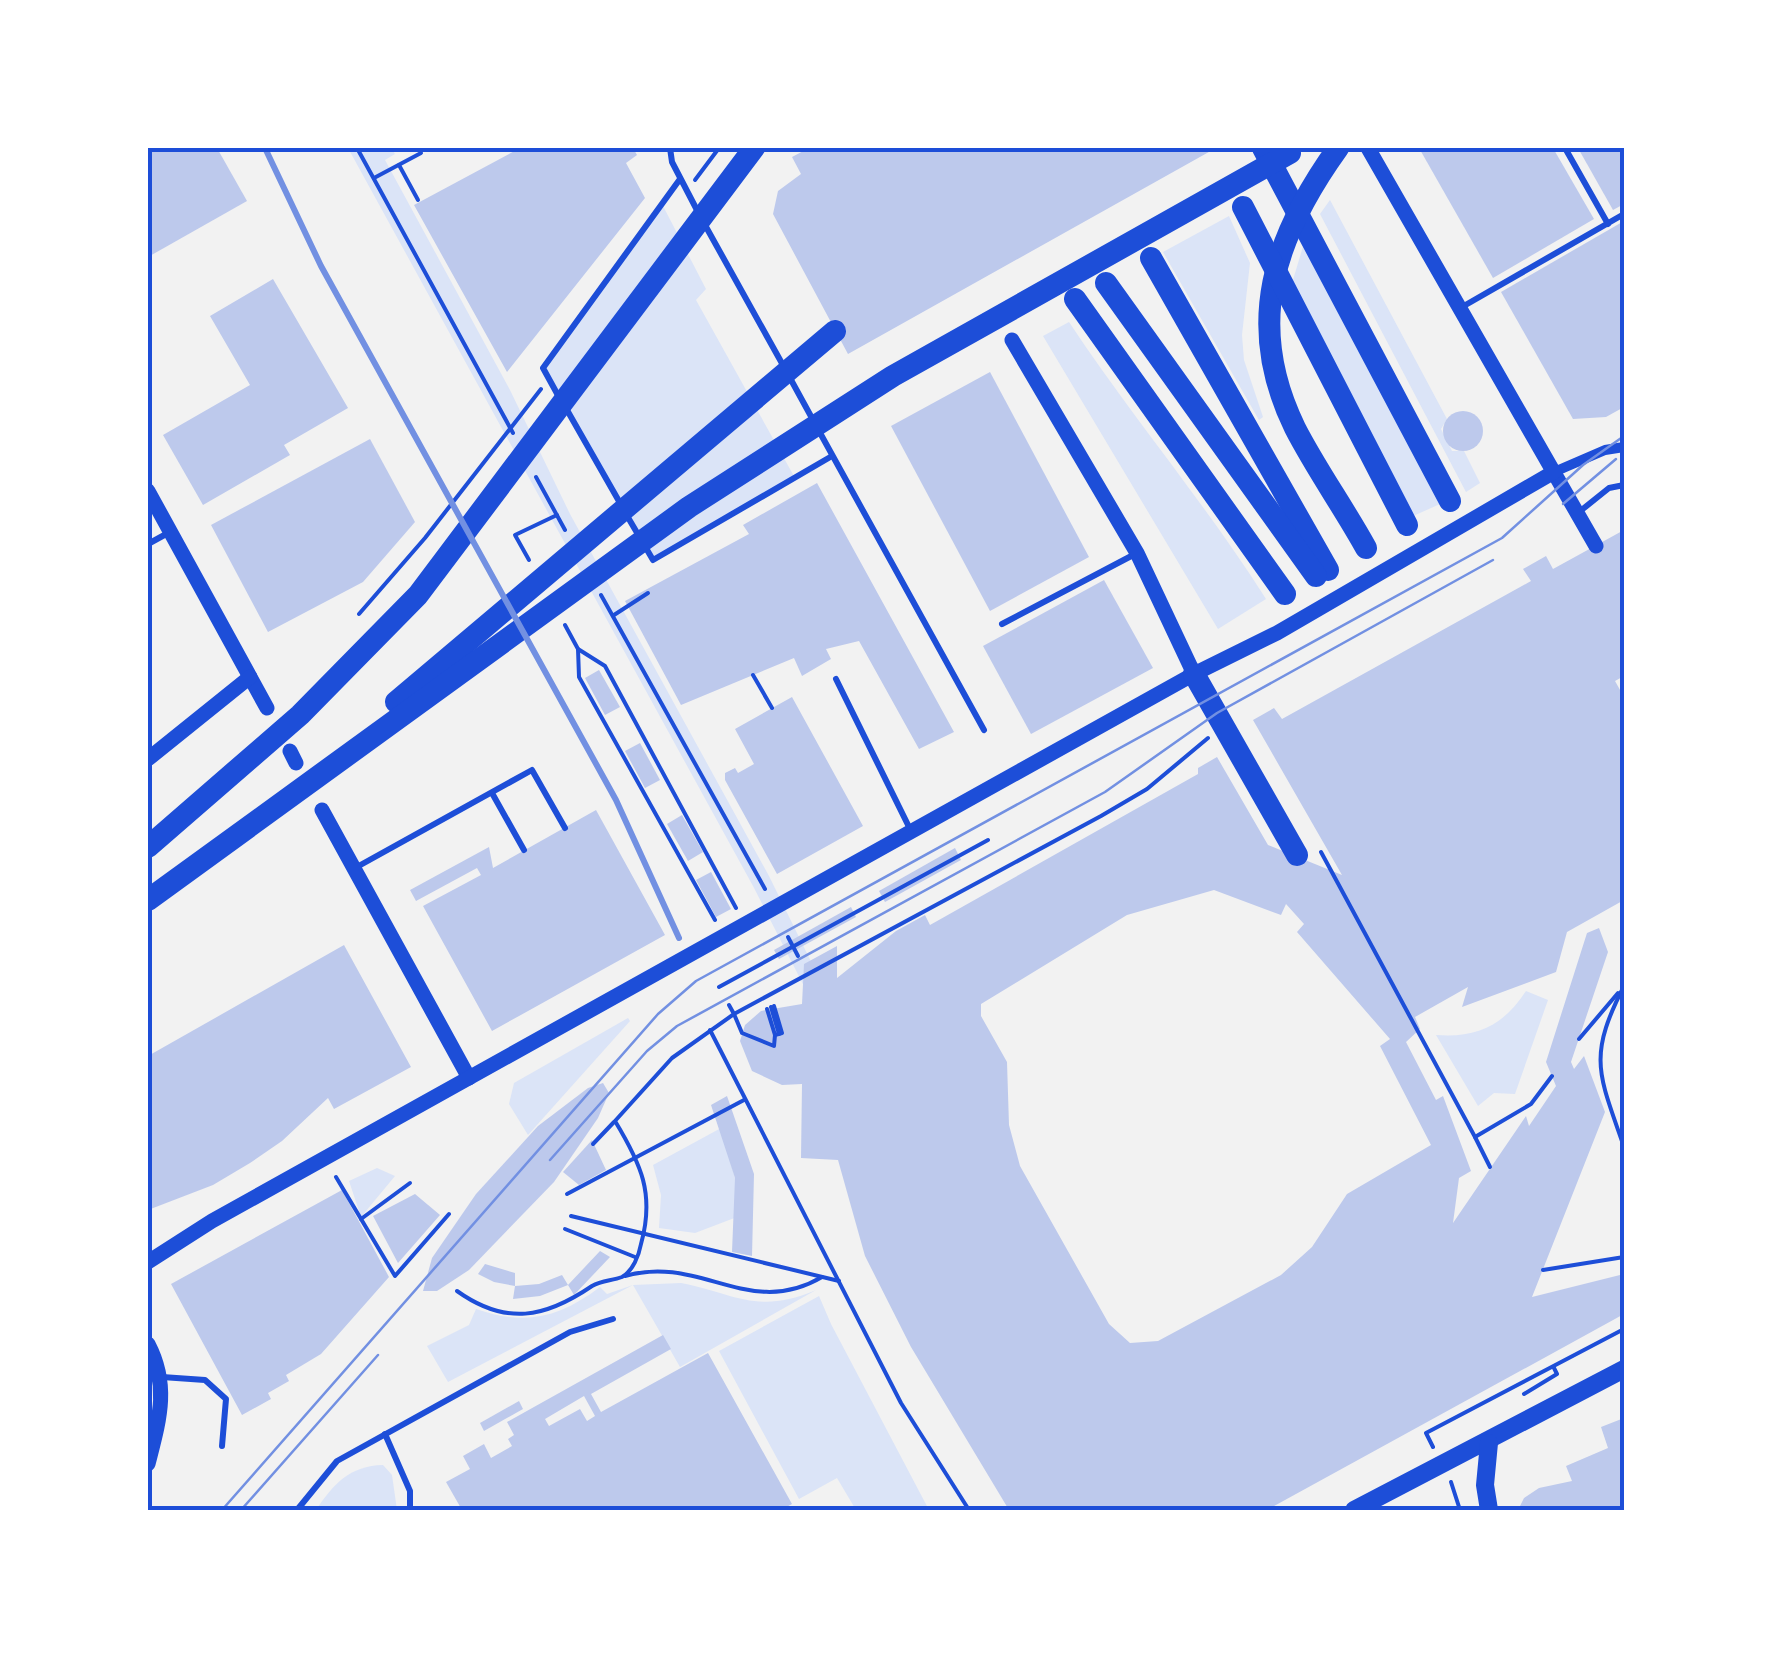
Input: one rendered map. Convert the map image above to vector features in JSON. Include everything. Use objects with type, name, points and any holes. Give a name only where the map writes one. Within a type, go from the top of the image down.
[{"type":"highway","points":[[148,847],[300,715],[418,594],[754,148]]},
{"type":"highway","points":[[1263,148],[1450,501]]},
{"type":"highway","points":[[1338,148],[1309,187],[1278,262],[1267,324],[1273,368],[1288,411],[1366,548]]},
{"type":"highway","points":[[148,900],[690,507],[893,376],[1296,150]]},
{"type":"highway","points":[[1244,208],[1407,525]]},
{"type":"highway","points":[[1106,282],[1322,573],[1151,258]]},
{"type":"highway","points":[[1075,299],[1285,594]]},
{"type":"highway","points":[[241,834],[835,331]]},
{"type":"highway","points":[[1194,674],[1308,853]]},
{"type":"main road","points":[[1354,1510],[1489,1444],[1624,1369]]},
{"type":"main road","points":[[1488,1510],[1485,1485],[1489,1444]]},
{"type":"street","points":[[1368,148],[1596,546]]},
{"type":"street","points":[[1012,340],[1136,553],[1194,674]]},
{"type":"street","points":[[148,1262],[668,966],[1194,674],[1277,632],[1554,472],[1605,450],[1624,448]]},
{"type":"street","points":[[148,490],[267,708]]},
{"type":"street","points":[[148,759],[250,677]]},
{"type":"street","points":[[322,810],[469,1078]]},
{"type":"street","points":[[148,1344],[161,1377],[161,1410],[148,1464]]},
{"type":"lane","points":[[670,148],[680,179],[984,730]]},
{"type":"lane","points":[[1565,148],[1608,224]]},
{"type":"lane","points":[[680,179],[542,368],[654,560],[832,456]]},
{"type":"lane","points":[[1461,307],[1624,214]]},
{"type":"lane","points":[[1578,513],[1609,488],[1624,484]]},
{"type":"lane","points":[[148,544],[170,532]]},
{"type":"lane","points":[[1002,624],[1136,553]]},
{"type":"lane","points":[[836,679],[911,832]]},
{"type":"lane","points":[[354,869],[532,770],[564,828]]},
{"type":"lane","points":[[492,793],[524,850]]},
{"type":"lane","points":[[296,1510],[337,1460],[570,1332],[613,1319]]},
{"type":"lane","points":[[161,1377],[205,1380],[226,1399],[222,1446]]},
{"type":"lane","points":[[385,1434],[410,1490],[410,1510]]},
{"type":"path","points":[[357,148],[374,178],[421,153]]},
{"type":"path","points":[[399,165],[418,200]]},
{"type":"path","points":[[533,568],[515,535],[557,515]]},
{"type":"path","points":[[359,614],[426,538]]},
{"type":"path","points":[[613,615],[648,593]]},
{"type":"path","points":[[560,616],[578,649],[579,676],[709,915],[723,927]]},
{"type":"path","points":[[578,649],[606,666],[736,903],[736,921]]},
{"type":"path","points":[[753,674],[772,708]]},
{"type":"path","points":[[594,1144],[672,1058],[734,1014],[1101,816],[1147,789],[1208,738]]},
{"type":"path","points":[[719,987],[988,840]]},
{"type":"path","points":[[1308,853],[1490,1167]]},
{"type":"path","points":[[788,938],[798,956]]},
{"type":"path","points":[[1579,1039],[1624,986]]},
{"type":"path","points":[[1624,986],[1602,1033],[1598,1056],[1600,1076],[1624,1147]]},
{"type":"path","points":[[729,1005],[742,1033],[769,1047],[774,1046],[777,1035],[771,1007]]},
{"type":"path","points":[[710,1030],[920,1435],[969,1510]]},
{"type":"path","points":[[1475,1138],[1532,1104],[1552,1076]]},
{"type":"path","points":[[567,1194],[746,1099]]},
{"type":"path","points":[[615,1121],[647,1184],[644,1234],[637,1258],[622,1276]]},
{"type":"path","points":[[336,1177],[395,1276],[449,1214]]},
{"type":"path","points":[[361,1219],[410,1183]]},
{"type":"path","points":[[572,1216],[838,1281]]},
{"type":"path","points":[[565,1229],[637,1258]]},
{"type":"path","points":[[1543,1270],[1624,1257]]},
{"type":"path","points":[[457,1292],[491,1310],[537,1313],[561,1307],[598,1282],[660,1269],[772,1294],[799,1290],[822,1277]]},
{"type":"path","points":[[1426,1433],[1624,1328]]},
{"type":"path","points":[[1524,1394],[1556,1374],[1553,1366]]},
{"type":"path","points":[[1456,1492],[1460,1510]]},
{"type":"shaded area","points":[[348,148],[391,148],[395,154],[385,160],[510,390],[570,514],[769,876],[852,1045],[919,1243],[1066,1510],[1040,1510],[940,1327],[838,1053],[753,886]]},
{"type":"shaded area","points":[[1330,200],[1447,419],[1441,429],[1452,451],[1464,451],[1480,483],[1466,492],[1320,214]]},
{"type":"shaded area","points":[[662,204],[706,289],[696,300],[795,478],[653,560],[543,368]]},
{"type":"shaded area","points":[[1229,216],[1250,263],[1242,335],[1244,360],[1263,417],[1259,420],[1163,252]]},
{"type":"shaded area","points":[[1304,243],[1440,504],[1411,517],[1290,290]]},
{"type":"shaded area","points":[[1069,322],[1266,599],[1218,629],[1043,336]]},
{"type":"shaded area","points":[[1526,991],[1548,1000],[1515,1094],[1494,1093],[1478,1106],[1436,1035],[1464,1034],[1488,1027],[1508,1013]]},
{"type":"shaded area","points":[[628,1018],[630,1021],[528,1135],[509,1104],[514,1083]]},
{"type":"shaded area","points":[[721,1128],[735,1178],[737,1217],[695,1233],[659,1228],[661,1195],[653,1165]]},
{"type":"shaded area","points":[[377,1168],[395,1176],[361,1217],[349,1181]]},
{"type":"shaded area","points":[[681,1283],[762,1302],[816,1290],[680,1367],[633,1285]]},
{"type":"shaded area","points":[[633,1285],[448,1382],[427,1346],[469,1325],[476,1309],[510,1317],[541,1316],[570,1306],[600,1287],[607,1294]]},
{"type":"shaded area","points":[[819,1296],[929,1510],[856,1510],[837,1478],[799,1499],[719,1351]]},
{"type":"shaded area","points":[[383,1465],[392,1475],[397,1510],[316,1510],[344,1478],[361,1469]]},
{"type":"building","points":[[148,148],[217,148],[247,201],[148,257]]},
{"type":"building","points":[[520,148],[633,148],[637,155],[626,163],[645,198],[507,372],[414,205]]},
{"type":"building","points":[[809,148],[1216,148],[848,354],[773,214],[778,191],[801,174],[792,157]]},
{"type":"building","points":[[1419,148],[1553,148],[1594,219],[1493,278]]},
{"type":"building","points":[[1578,148],[1624,148],[1624,204],[1613,210]]},
{"type":"building","points":[[1624,221],[1624,407],[1606,417],[1573,419],[1501,292]]},
{"type":"building","points":[[273,279],[348,408],[284,445],[290,455],[203,505],[163,435],[250,385],[210,316]]},
{"type":"building","points":[[990,372],[1089,557],[990,611],[891,426]]},
{"type":"building","points":[[1463,411],[1477,417],[1483,431],[1477,445],[1463,451],[1449,445],[1443,431],[1449,417]]},
{"type":"building","points":[[370,439],[415,522],[363,582],[268,632],[211,525]]},
{"type":"building","points":[[817,483],[954,732],[919,749],[859,641],[826,649],[831,659],[802,676],[794,658],[681,705],[625,601],[749,534],[743,525]]},
{"type":"building","points":[[1624,530],[1624,676],[1615,681],[1624,697],[1624,900],[1567,932],[1556,972],[1462,1007],[1468,987],[1415,1017],[1420,1029],[1406,1042],[1436,1100],[1443,1096],[1471,1171],[1459,1178],[1453,1223],[1526,1116],[1529,1126],[1556,1086],[1546,1062],[1587,933],[1599,928],[1608,952],[1571,1062],[1574,1069],[1584,1056],[1605,1112],[1532,1297],[1624,1274],[1624,1314],[1267,1510],[1009,1510],[911,1347],[865,1256],[838,1160],[801,1158],[802,1084],[782,1085],[752,1071],[740,1041],[745,1025],[761,1011],[802,1004],[804,964],[837,946],[837,978],[896,931],[925,915],[930,925],[1198,774],[1198,768],[1217,757],[1268,845],[1342,875],[1253,720],[1274,708],[1282,719],[1531,581],[1523,569],[1546,556],[1553,569]],"holes":[[[1214,890],[1281,915],[1286,904],[1304,924],[1297,932],[1390,1039],[1380,1046],[1431,1145],[1347,1194],[1312,1247],[1281,1275],[1158,1341],[1130,1343],[1109,1324],[1020,1166],[1009,1125],[1007,1062],[981,1016],[981,1004],[1127,915]]]},
{"type":"building","points":[[1104,580],[1153,668],[1031,734],[983,646]]},
{"type":"building","points":[[599,670],[620,707],[605,715],[585,678]]},
{"type":"building","points":[[792,697],[863,826],[777,874],[725,780],[725,773],[735,768],[738,773],[754,764],[735,729]]},
{"type":"building","points":[[640,743],[660,780],[645,788],[625,751]]},
{"type":"building","points":[[596,810],[665,935],[492,1031],[423,906],[481,875],[477,868],[416,901],[410,890],[489,847],[493,868]]},
{"type":"building","points":[[682,815],[703,852],[688,861],[667,824]]},
{"type":"building","points":[[955,848],[961,860],[885,902],[879,891]]},
{"type":"building","points":[[711,872],[731,909],[716,917],[696,880]]},
{"type":"building","points":[[851,907],[856,917],[779,959],[774,950]]},
{"type":"building","points":[[344,945],[411,1067],[334,1109],[328,1098],[282,1141],[250,1163],[213,1185],[148,1210],[148,1056]]},
{"type":"building","points":[[603,1083],[609,1093],[598,1118],[554,1182],[469,1270],[437,1291],[423,1291],[432,1258],[476,1194],[538,1126],[588,1088]]},
{"type":"building","points":[[727,1096],[754,1174],[752,1256],[732,1252],[735,1178],[711,1105]]},
{"type":"building","points":[[592,1140],[606,1170],[579,1185],[563,1172]]},
{"type":"building","points":[[342,1190],[389,1277],[321,1354],[286,1375],[289,1381],[268,1393],[271,1399],[242,1415],[171,1284]]},
{"type":"building","points":[[415,1194],[440,1215],[398,1263],[373,1216]]},
{"type":"building","points":[[600,1251],[610,1257],[574,1295],[568,1285]]},
{"type":"building","points":[[485,1264],[515,1273],[515,1286],[478,1274]]},
{"type":"building","points":[[562,1275],[568,1285],[540,1296],[513,1299],[515,1286],[539,1284]]},
{"type":"building","points":[[663,1335],[671,1349],[591,1394],[601,1412],[708,1353],[792,1504],[781,1510],[462,1510],[446,1482],[470,1469],[463,1456],[484,1444],[491,1458],[512,1446],[508,1439],[514,1435],[507,1422]],"holes":[[[584,1396],[595,1416],[587,1421],[580,1409],[549,1426],[545,1419]]]},
{"type":"building","points":[[519,1401],[523,1409],[484,1431],[480,1423]]},
{"type":"building","points":[[1624,1418],[1624,1510],[1518,1510],[1524,1498],[1539,1488],[1572,1481],[1566,1466],[1608,1448],[1601,1427]]},
{"type":"tram line","points":[[222,1510],[658,1014],[696,981],[1502,538],[1583,465],[1624,436]]},
{"type":"tram line","points":[[1563,504],[1616,459]]},
{"type":"tram line","points":[[550,1160],[647,1051],[677,1026],[1105,792],[1217,713],[1493,560]]},
{"type":"tram line","points":[[241,1510],[378,1355]]},
{"type":"railway","points":[[265,148],[321,266],[616,800],[679,938]]}]
